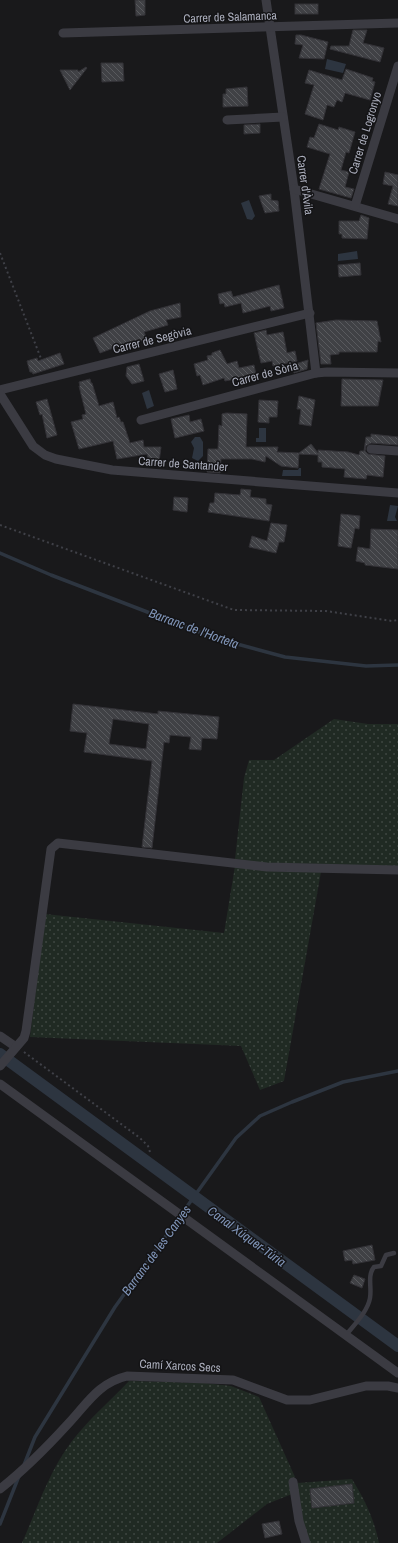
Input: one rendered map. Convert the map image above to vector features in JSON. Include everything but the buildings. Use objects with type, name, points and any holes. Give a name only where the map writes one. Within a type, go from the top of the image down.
[{"type":"street","name":"Carrer d'Àvila","points":[[266,0],[294,189],[316,373]]},
{"type":"street","name":"Carrer de Salamanca","points":[[63,33],[271,28],[398,23]]},
{"type":"street","name":"Carrer de Logronyo","points":[[356,206],[398,66]]},
{"type":"street","points":[[227,120],[283,117]]},
{"type":"street","points":[[294,189],[398,219]]},
{"type":"street","name":"Carrer de Segòvia","points":[[0,390],[310,313]]},
{"type":"street","name":"Carrer de Sòria","points":[[141,420],[316,373],[398,373]]},
{"type":"street","name":"Carrer de Santander","points":[[0,394],[33,446],[45,455],[56,459],[112,470],[398,493]]},
{"type":"street","points":[[371,449],[398,451]]},
{"type":"street","points":[[0,1066],[24,1038],[26,1031],[51,849],[58,843],[267,867],[398,870]]},
{"type":"street","points":[[0,1036],[15,1049]]},
{"type":"street","points":[[0,1084],[398,1373]]},
{"type":"street","name":"Camí Xarcos Secs","points":[[0,1489],[21,1473],[67,1425],[94,1393],[113,1379],[127,1376],[233,1380],[287,1400],[310,1400],[366,1386],[388,1386],[398,1388]]},
{"type":"street","points":[[293,1482],[299,1522],[306,1543]]},
{"type":"lane","points":[[346,1335],[367,1307],[370,1299],[370,1272],[374,1267],[381,1266],[386,1255],[394,1253]]},
{"type":"path","points":[[0,253],[40,352],[47,378]]},
{"type":"path","points":[[0,525],[234,610],[326,611],[392,621],[398,620]]},
{"type":"path","points":[[15,1049],[140,1138],[148,1146],[150,1152]]},
{"type":"shaded area","points":[[327,59],[346,64],[343,73],[325,69]]},
{"type":"shaded area","points":[[249,200],[255,216],[252,220],[247,219],[241,203]]},
{"type":"shaded area","points":[[357,251],[358,259],[338,261],[338,254]]},
{"type":"shaded area","points":[[149,390],[154,406],[147,409],[142,393]]},
{"type":"shaded area","points":[[259,428],[266,428],[266,442],[256,442],[256,438],[259,438]]},
{"type":"shaded area","points":[[195,437],[200,437],[203,442],[203,456],[198,461],[192,458],[194,448],[191,442]]},
{"type":"shaded area","points":[[301,468],[301,476],[282,476],[283,470],[298,470]]},
{"type":"shaded area","points":[[390,505],[398,506],[395,517],[397,521],[387,521]]},
{"type":"shaded area","points":[[334,719],[368,724],[398,724],[398,866],[268,864],[235,859],[244,778],[249,760],[274,760]]},
{"type":"shaded area","points":[[235,866],[321,872],[284,1081],[260,1090],[241,1046],[30,1037],[45,914],[224,933]]},
{"type":"shaded area","points":[[129,1381],[205,1383],[231,1386],[259,1397],[295,1477],[289,1481],[292,1494],[267,1504],[217,1543],[22,1543],[50,1477],[64,1453],[85,1425]]},
{"type":"shaded area","points":[[352,1479],[368,1510],[379,1543],[309,1543],[304,1527],[297,1483]]},
{"type":"waterway","name":"Barranc de l'Horteta","points":[[0,553],[51,575],[215,638],[285,657],[366,666],[398,665]]},
{"type":"waterway","name":"Canal Xúquer-Túria","points":[[0,1054],[398,1346]]},
{"type":"waterway","name":"Barranc de les Canyes","points":[[24,1465],[35,1437],[115,1307],[236,1138],[260,1116],[292,1102],[343,1082],[398,1071]]},
{"type":"waterway","name":"Barranc de les Canyes","points":[[0,1524],[19,1476]]}]
